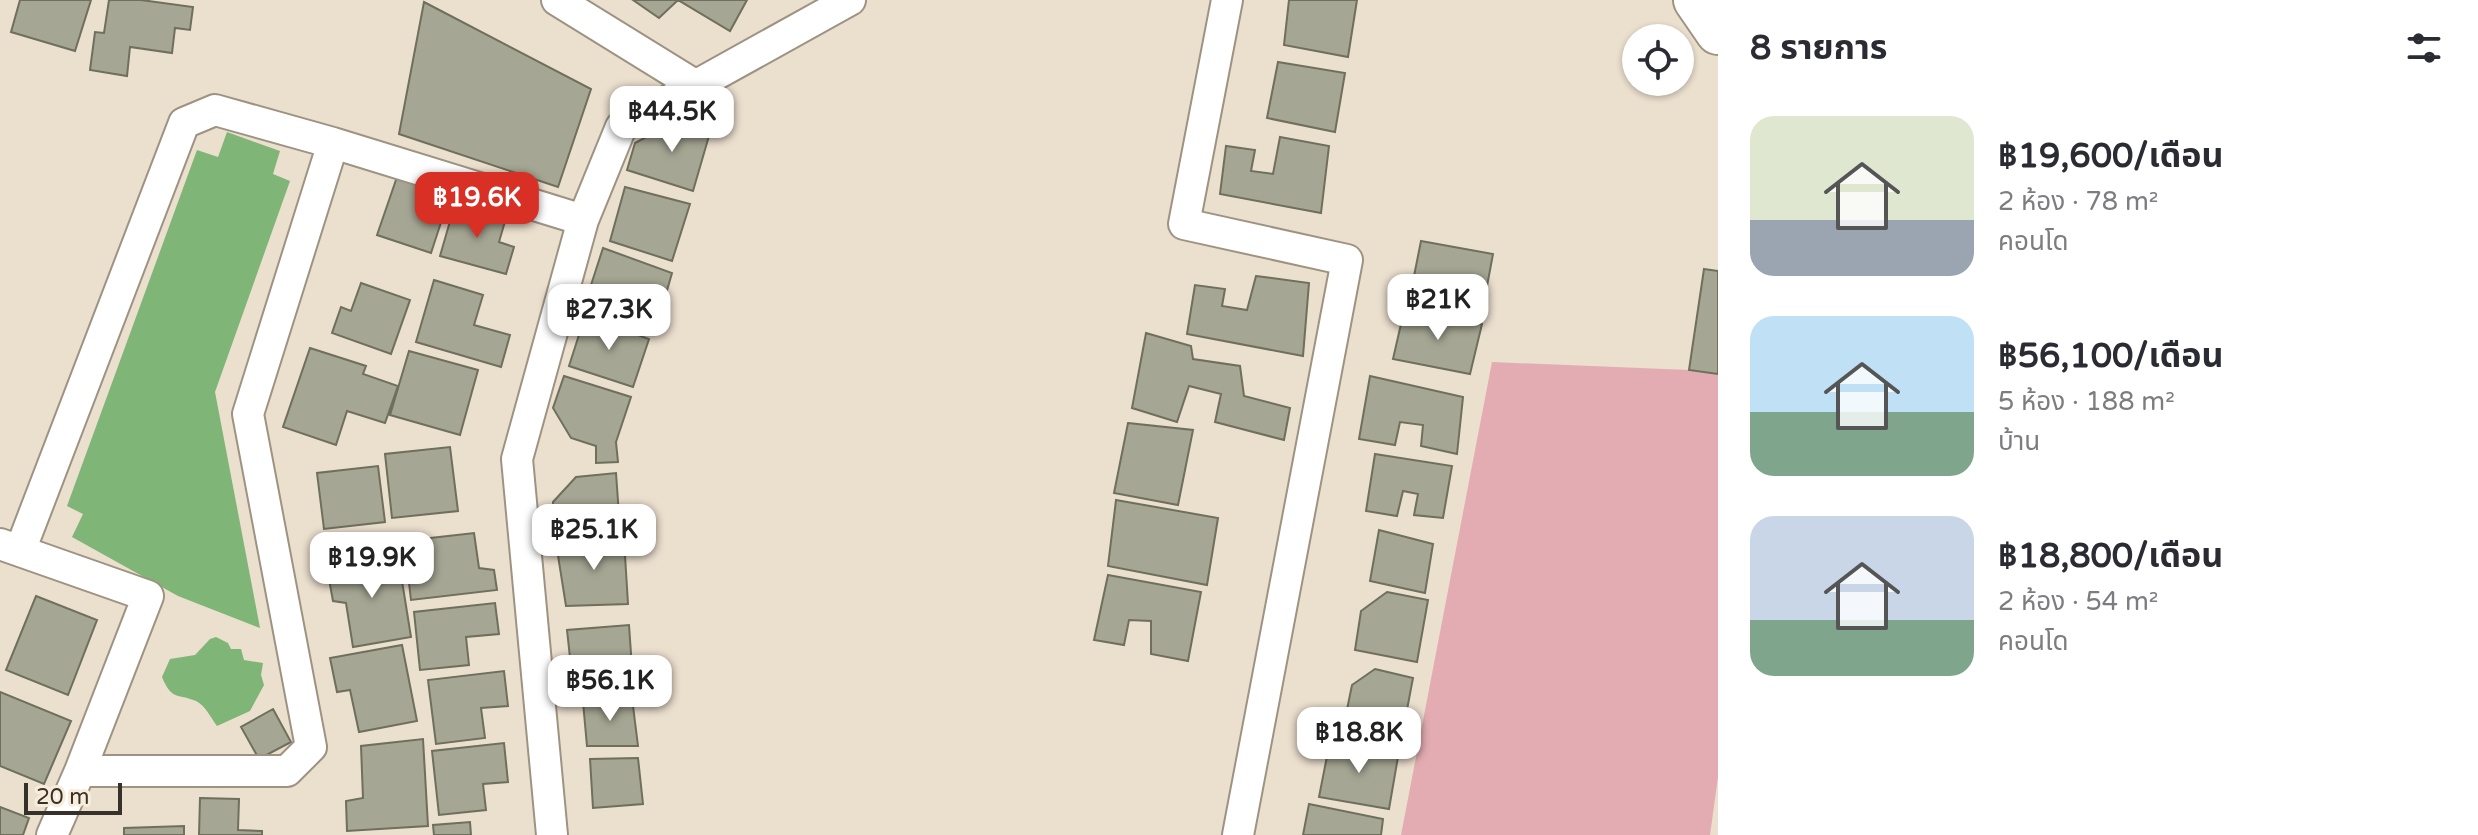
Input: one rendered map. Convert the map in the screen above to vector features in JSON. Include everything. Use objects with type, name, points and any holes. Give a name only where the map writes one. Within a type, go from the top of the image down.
[{"type":"street","points":[[557,0],[693,84]]},
{"type":"street","points":[[552,835],[517,459],[583,220],[621,127],[693,84],[850,0]]},
{"type":"street","points":[[1227,0],[1184,224],[1347,260],[1238,835]]},
{"type":"street","points":[[1696,0],[1718,32]]},
{"type":"street","points":[[52,835],[148,596],[10,548],[184,123],[215,110],[583,220]]},
{"type":"street","points":[[80,771],[287,771],[311,747],[248,414],[333,143]]},
{"type":"shaded area","points":[[227,132],[280,151],[273,174],[290,181],[215,392],[260,628],[178,596],[72,537],[83,514],[67,506],[197,150],[218,157]]},
{"type":"shaded area","points":[[1492,362],[1689,370],[1718,374],[1718,777],[1710,835],[1401,835]]},
{"type":"shaded area","points":[[216,637],[228,643],[231,649],[241,649],[244,660],[263,663],[261,675],[264,685],[250,711],[217,726],[202,705],[172,693],[162,677],[170,659],[195,655]]},
{"type":"building","points":[[20,0],[91,0],[75,51],[11,32]]},
{"type":"building","points":[[109,0],[141,0],[193,7],[190,30],[175,28],[172,53],[130,47],[127,76],[90,70],[95,32],[104,33]]},
{"type":"building","points":[[633,0],[678,0],[659,18]]},
{"type":"building","points":[[678,0],[747,0],[730,31]]},
{"type":"building","points":[[1289,0],[1357,0],[1348,57],[1284,45]]},
{"type":"building","points":[[424,2],[591,89],[558,187],[399,134]]},
{"type":"building","points":[[1278,62],[1345,73],[1335,132],[1267,118]]},
{"type":"building","points":[[676,121],[711,129],[693,191],[627,170],[635,143]]},
{"type":"building","points":[[1280,137],[1329,146],[1321,213],[1220,194],[1226,146],[1255,150],[1251,171],[1273,174]]},
{"type":"building","points":[[397,177],[450,195],[431,253],[377,235]]},
{"type":"building","points":[[625,187],[690,204],[672,261],[610,241]]},
{"type":"building","points":[[455,204],[506,218],[499,242],[514,247],[506,274],[440,256]]},
{"type":"building","points":[[1421,241],[1493,254],[1482,313],[1452,307],[1451,283],[1414,276]]},
{"type":"building","points":[[603,248],[672,273],[655,332],[607,309],[591,285]]},
{"type":"building","points":[[1704,269],[1718,271],[1718,374],[1689,370]]},
{"type":"building","points":[[1256,276],[1309,283],[1303,356],[1187,334],[1195,285],[1225,289],[1222,306],[1247,310]]},
{"type":"building","points":[[434,280],[483,295],[474,325],[510,335],[501,367],[416,342]]},
{"type":"building","points":[[361,283],[410,300],[391,354],[332,333],[341,307],[351,311]]},
{"type":"building","points":[[1404,311],[1482,324],[1470,374],[1393,359]]},
{"type":"building","points":[[585,316],[649,339],[633,387],[569,366]]},
{"type":"building","points":[[1146,333],[1191,346],[1193,359],[1240,366],[1244,396],[1290,408],[1284,440],[1215,422],[1221,394],[1189,386],[1177,422],[1132,408]]},
{"type":"building","points":[[310,348],[366,366],[363,374],[398,386],[385,423],[347,411],[336,445],[283,427]]},
{"type":"building","points":[[409,351],[478,370],[460,435],[390,415]]},
{"type":"building","points":[[564,376],[631,397],[616,442],[618,462],[596,463],[596,446],[571,438],[553,408]]},
{"type":"building","points":[[1370,376],[1463,397],[1457,454],[1421,446],[1423,425],[1400,422],[1395,445],[1359,439]]},
{"type":"building","points":[[1128,423],[1193,430],[1178,505],[1114,493]]},
{"type":"building","points":[[450,447],[458,511],[392,518],[385,454]]},
{"type":"building","points":[[1375,454],[1452,466],[1443,518],[1414,515],[1418,494],[1403,491],[1397,516],[1366,511]]},
{"type":"building","points":[[378,466],[385,522],[324,529],[317,473]]},
{"type":"building","points":[[616,473],[620,529],[552,533],[553,502],[576,477]]},
{"type":"building","points":[[1116,500],[1218,518],[1207,585],[1108,566]]},
{"type":"building","points":[[1379,530],[1433,544],[1425,593],[1370,581]]},
{"type":"building","points":[[474,533],[479,568],[494,570],[497,590],[411,600],[404,541]]},
{"type":"building","points":[[624,539],[628,604],[566,606],[556,543]]},
{"type":"building","points":[[398,556],[411,637],[353,647],[346,603],[333,601],[327,568]]},
{"type":"building","points":[[1108,575],[1201,592],[1188,661],[1151,654],[1151,621],[1129,620],[1124,645],[1094,640]]},
{"type":"building","points":[[1387,592],[1428,600],[1417,662],[1355,650],[1361,611]]},
{"type":"building","points":[[36,596],[97,620],[68,695],[6,670]]},
{"type":"building","points":[[495,603],[499,634],[466,637],[469,665],[420,670],[414,612]]},
{"type":"building","points":[[629,625],[633,682],[573,685],[567,630]]},
{"type":"building","points":[[402,645],[417,721],[359,732],[350,690],[337,692],[330,658]]},
{"type":"building","points":[[1375,669],[1413,678],[1402,736],[1344,724],[1352,685]]},
{"type":"building","points":[[504,671],[508,706],[481,708],[485,738],[436,744],[428,680]]},
{"type":"building","points":[[0,692],[71,721],[44,784],[0,766]]},
{"type":"building","points":[[632,698],[638,746],[587,746],[583,702]]},
{"type":"building","points":[[273,709],[291,742],[259,759],[241,727]]},
{"type":"building","points":[[423,739],[428,826],[347,831],[346,801],[363,798],[361,746]]},
{"type":"building","points":[[1330,741],[1399,751],[1389,809],[1319,797]]},
{"type":"building","points":[[504,743],[508,782],[483,784],[486,810],[439,815],[432,751]]},
{"type":"building","points":[[638,758],[643,804],[593,808],[590,759]]},
{"type":"building","points":[[200,798],[239,799],[238,830],[262,831],[262,835],[199,835]]},
{"type":"building","points":[[1309,804],[1383,819],[1381,835],[1303,835]]},
{"type":"building","points":[[0,807],[29,818],[23,835],[0,835]]},
{"type":"building","points":[[470,822],[471,835],[434,835],[433,825]]},
{"type":"building","points":[[184,826],[184,835],[124,835],[124,828]]}]
